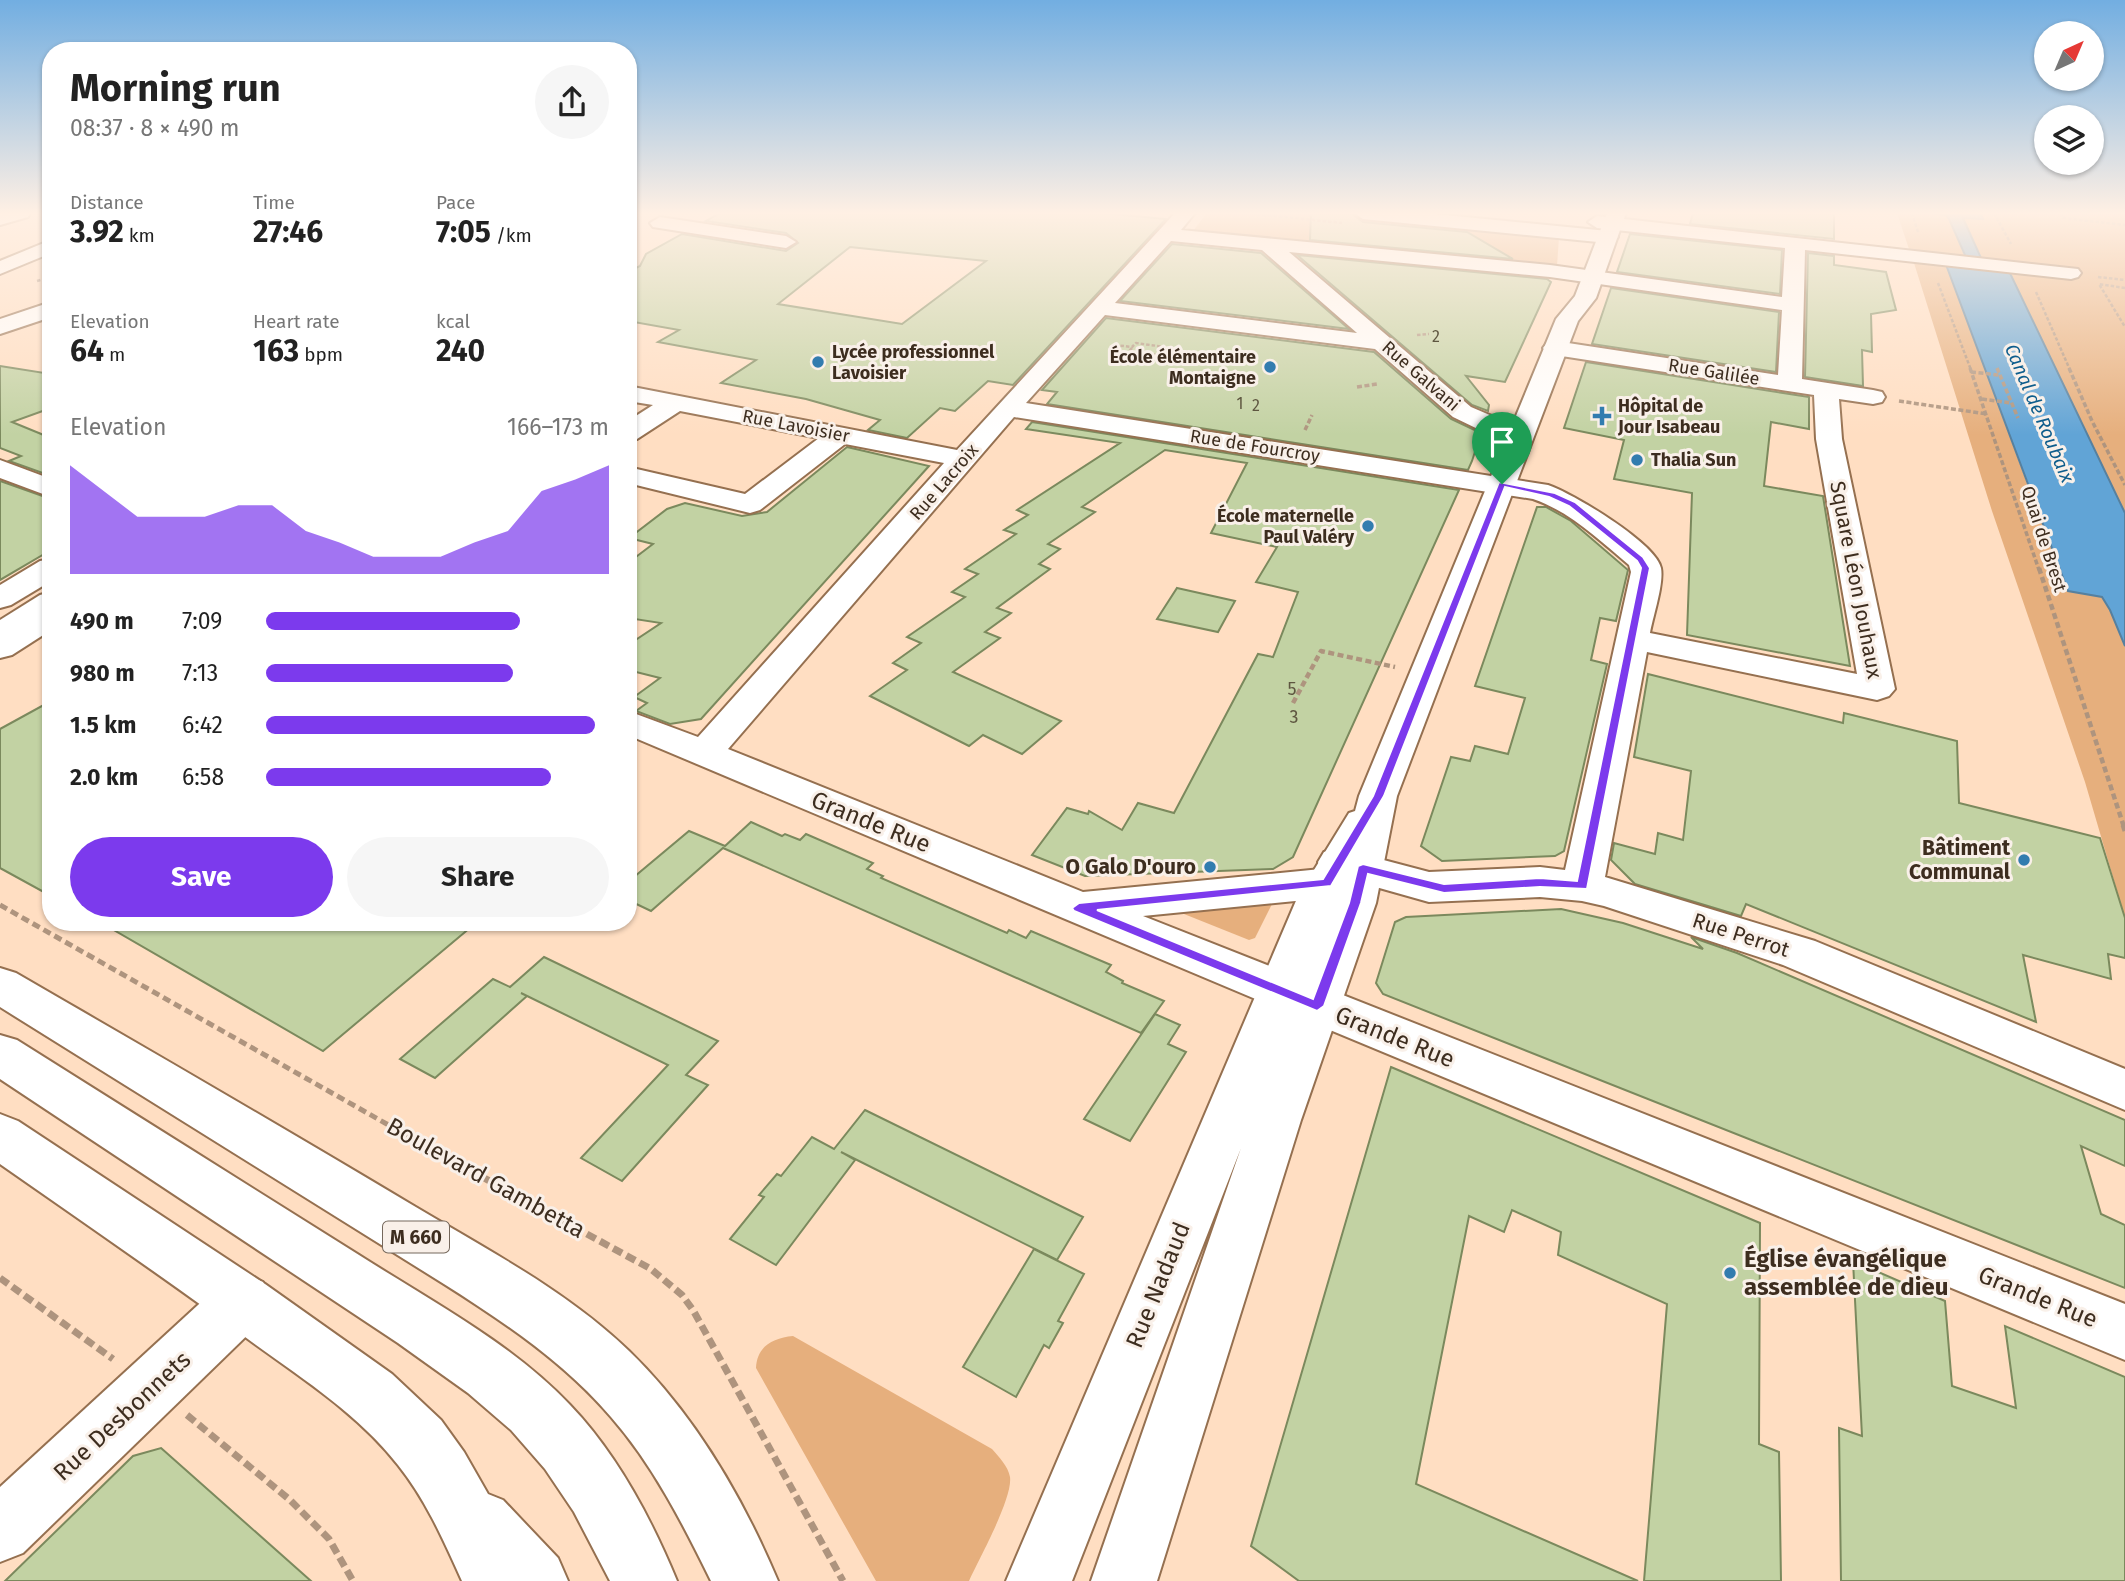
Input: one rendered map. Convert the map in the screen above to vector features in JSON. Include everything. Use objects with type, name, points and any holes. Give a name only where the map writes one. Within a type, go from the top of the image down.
[{"type":"street","name":"Rue Lacroix","points":[[705,753],[1116,287]]},
{"type":"street","name":"Rue Galvani","points":[[1317,287],[1462,412],[1491,425],[1522,432]]},
{"type":"street","points":[[1124,1581],[1276,1119],[1299,998],[1355,903],[1342,871],[1378,796],[1567,319],[1584,300],[1585,287]]},
{"type":"street","points":[[1662,287],[1793,305]]},
{"type":"street","points":[[1790,384],[1794,287]]},
{"type":"street","points":[[1100,308],[1382,343]]},
{"type":"street","points":[[0,327],[42,312]]},
{"type":"street","name":"Rue Galilée","points":[[1556,348],[1873,397]]},
{"type":"street","name":"Square Léon Jouhaux","points":[[1633,639],[1877,689],[1829,439],[1826,389]]},
{"type":"street","name":"Rue Lavoisier","points":[[637,395],[964,459]]},
{"type":"street","points":[[637,427],[676,402]]},
{"type":"street","name":"Rue de Fourcroy","points":[[1008,408],[1502,484],[1552,495],[1572,504],[1645,564],[1646,572],[1633,639]]},
{"type":"street","points":[[637,477],[750,504],[840,435]]},
{"type":"street","points":[[0,468],[42,485]]},
{"type":"street","points":[[637,500],[660,483]]},
{"type":"street","points":[[0,598],[42,573]]},
{"type":"street","points":[[0,610],[42,584]]},
{"type":"street","points":[[0,634],[42,608]]},
{"type":"street","points":[[0,648],[42,622]]},
{"type":"street","points":[[1583,886],[1633,639]]},
{"type":"street","name":"Grande Rue","points":[[637,726],[1299,998],[2125,1332]]},
{"type":"street","name":"Rue Perrot","points":[[1079,908],[1342,871],[1444,888],[1540,883],[1583,886],[1800,953],[2125,1090]]},
{"type":"street","name":"M 660","points":[[0,985],[307,1168],[557,1327],[617,1380],[653,1423],[710,1511],[745,1581]]},
{"type":"street","name":"Rue Nadaud","points":[[1039,1581],[1299,998]]},
{"type":"street","points":[[0,1055],[276,1232],[473,1361],[508,1387],[543,1421],[587,1476],[611,1514],[644,1581]]},
{"type":"street","points":[[0,1136],[243,1301],[380,1401],[420,1443],[452,1494],[496,1581]]},
{"type":"street","name":"Rue Desbonnets","points":[[0,1530],[243,1301]]},
{"type":"street","points":[[452,1494],[535,1581]]},
{"type":"path","name":"Quai de Brest","points":[[1944,287],[2125,831]]},
{"type":"path","points":[[2029,287],[2125,485]]},
{"type":"path","points":[[2100,287],[2125,327]]},
{"type":"path","points":[[1417,335],[1429,334]]},
{"type":"path","points":[[1157,355],[1129,351],[1136,343],[1165,347]]},
{"type":"path","points":[[1115,345],[1132,347]]},
{"type":"path","points":[[1997,368],[2018,418]]},
{"type":"path","points":[[1971,372],[2000,375]]},
{"type":"path","points":[[1357,387],[1377,384]]},
{"type":"path","points":[[1873,397],[1988,414]]},
{"type":"path","points":[[1982,399],[2012,403]]},
{"type":"path","points":[[1304,431],[1312,415]]},
{"type":"path","points":[[1293,703],[1321,651],[1426,675]]},
{"type":"path","name":"Boulevard Gambetta","points":[[0,905],[42,929]]},
{"type":"path","name":"Boulevard Gambetta","points":[[46,931],[405,1135],[651,1269],[665,1280],[694,1310],[843,1581]]},
{"type":"shaded area","points":[[1921,287],[1954,287],[2067,591],[2102,597],[2125,646],[2125,918],[2085,782],[1992,511]]},
{"type":"shaded area","points":[[2017,287],[2125,287],[2125,513]]},
{"type":"shaded area","points":[[1272,904],[1255,938],[1249,940],[1169,908]]},
{"type":"shaded area","points":[[793,1336],[992,1449],[1003,1462],[1010,1477],[1010,1487],[994,1529],[969,1581],[876,1581],[756,1368],[759,1354],[767,1344]]},
{"type":"water","name":"Canal de Roubaix","points":[[1954,287],[2017,287],[2125,513],[2125,646],[2102,597],[2068,591]]},
{"type":"building","name":"Lycée professionnel Lavoisier","points":[[637,287],[800,287],[778,304],[902,324],[952,287],[1104,287],[1013,385],[988,381],[955,411],[940,408],[907,438],[868,430],[880,420],[806,399],[721,383],[756,360],[658,342],[679,330],[637,323]]},
{"type":"building","points":[[1133,287],[1300,287],[1349,329],[1120,301]]},
{"type":"building","points":[[1334,287],[1549,287],[1505,382],[1466,376],[1489,405],[1488,411],[1472,405]]},
{"type":"building","points":[[1727,287],[1780,287],[1780,294]]},
{"type":"building","points":[[1807,287],[1890,287],[1896,310],[1871,314],[1872,352],[1862,350],[1863,386],[1805,377]]},
{"type":"building","points":[[1611,288],[1779,312],[1776,372],[1592,344]]},
{"type":"building","points":[[1106,318],[1374,352],[1451,419],[1481,433],[1472,461],[1468,470],[1047,404],[1057,392],[1042,390]]},
{"type":"building","points":[[1586,362],[1809,397],[1809,429],[1771,422],[1764,486],[1823,496],[1850,666],[1687,635],[1692,493],[1614,479],[1624,440],[1564,428]]},
{"type":"building","points":[[0,366],[42,373],[42,411],[12,422],[42,434],[42,473],[9,461],[21,456],[0,448]]},
{"type":"building","points":[[1032,422],[1459,490],[1293,857],[1273,869],[1085,876],[1032,855],[1067,808],[1088,814],[1089,811],[1122,830],[1138,803],[1174,813],[1258,654],[1273,657],[1298,592],[1256,582],[1277,547],[1211,533],[1247,463],[1165,450],[1082,507],[1095,512],[1048,544],[1060,549],[1039,564],[1050,569],[997,608],[1011,613],[985,632],[1000,638],[953,672],[1061,721],[1022,754],[983,735],[969,746],[870,696],[907,670],[893,663],[921,643],[907,637],[965,597],[952,592],[978,574],[965,569],[1016,534],[1004,530],[1028,515],[1017,510],[1120,443],[1026,429]]},
{"type":"building","points":[[847,447],[929,466],[701,719],[670,724],[637,711],[647,703],[637,698],[637,695],[660,678],[637,672],[637,639],[661,623],[637,619],[637,556],[653,544],[637,540],[637,532],[667,509],[685,503],[742,516],[767,512]]},
{"type":"building","points":[[0,481],[42,496],[42,555],[0,580]]},
{"type":"building","points":[[1537,507],[1546,507],[1571,521],[1628,570],[1616,621],[1600,618],[1591,660],[1607,664],[1564,851],[1555,856],[1442,861],[1421,846],[1451,757],[1470,761],[1475,746],[1508,754],[1525,698],[1475,686]]},
{"type":"building","points":[[1177,588],[1235,601],[1218,632],[1157,619]]},
{"type":"building","points":[[1648,674],[1843,723],[1844,713],[1957,741],[1959,803],[2100,838],[2125,918],[2125,958],[2108,954],[2111,979],[2023,955],[2036,1022],[1746,904],[1741,916],[1635,884],[1611,860],[1614,843],[1655,854],[1658,833],[1683,840],[1691,771],[1634,757]]},
{"type":"building","points":[[42,706],[42,891],[0,868],[0,729]]},
{"type":"building","points":[[751,822],[782,836],[785,834],[800,840],[806,834],[873,863],[867,869],[883,876],[881,878],[1007,933],[1009,930],[1026,938],[1031,931],[1111,965],[1106,972],[1123,981],[1122,983],[1164,1001],[1141,1033],[723,848],[651,911],[637,904],[637,874],[689,831],[725,846]]},
{"type":"building","points":[[1561,909],[1623,923],[1703,949],[1691,937],[1737,953],[2125,1120],[2125,1166],[2081,1146],[2101,1214],[2125,1225],[2125,1288],[1383,994],[1376,983],[1395,922],[1406,917]]},
{"type":"building","points":[[116,931],[466,931],[323,1051]]},
{"type":"building","points":[[544,957],[718,1041],[686,1075],[708,1085],[622,1181],[581,1158],[668,1065],[521,993],[527,996],[435,1078],[400,1059],[493,979],[510,987]]},
{"type":"building","points":[[1155,1014],[1180,1025],[1168,1044],[1186,1052],[1130,1141],[1084,1119]]},
{"type":"building","points":[[1391,1067],[1760,1223],[1759,1444],[1779,1452],[1781,1581],[1644,1581],[1667,1304],[1558,1255],[1561,1232],[1512,1210],[1504,1232],[1469,1216],[1416,1484],[1638,1581],[1299,1581],[1251,1546]]},
{"type":"building","points":[[865,1110],[1083,1217],[1057,1260],[841,1152],[855,1160],[776,1265],[730,1239],[764,1197],[759,1195],[777,1174],[781,1176],[812,1137],[834,1149]]},
{"type":"building","points":[[1034,1249],[1084,1274],[1058,1321],[1063,1323],[1049,1348],[1044,1345],[1016,1397],[963,1367]]},
{"type":"building","points":[[1853,1261],[1945,1301],[1952,1386],[2016,1408],[2005,1326],[2125,1377],[2125,1581],[1841,1581],[1839,1428],[1862,1436]]},
{"type":"building","points":[[161,1448],[311,1581],[5,1581],[133,1456]]},
{"type":"place","name":"Lycée professionnel Lavoisier","points":[[818,362]]},
{"type":"place","name":"École élémentaire Montaigne","points":[[1270,367]]},
{"type":"place","name":"Hôpital de Jour Isabeau","points":[[1602,416]]},
{"type":"place","name":"Thalia Sun","points":[[1637,460]]},
{"type":"place","name":"École maternelle Paul Valéry","points":[[1368,526]]},
{"type":"place","name":"Bâtiment Communal","points":[[2024,860]]},
{"type":"place","name":"O Galo D'ouro","points":[[1210,867]]},
{"type":"place","name":"Église évangélique assemblée de dieu","points":[[1730,1273]]},
{"type":"route","points":[[1502,484],[1552,495],[1572,504],[1640,559],[1646,568],[1583,886],[1540,883],[1429,887],[1363,869],[1355,903],[1317,1006],[1079,908],[1326,883],[1378,796],[1502,484]]}]
